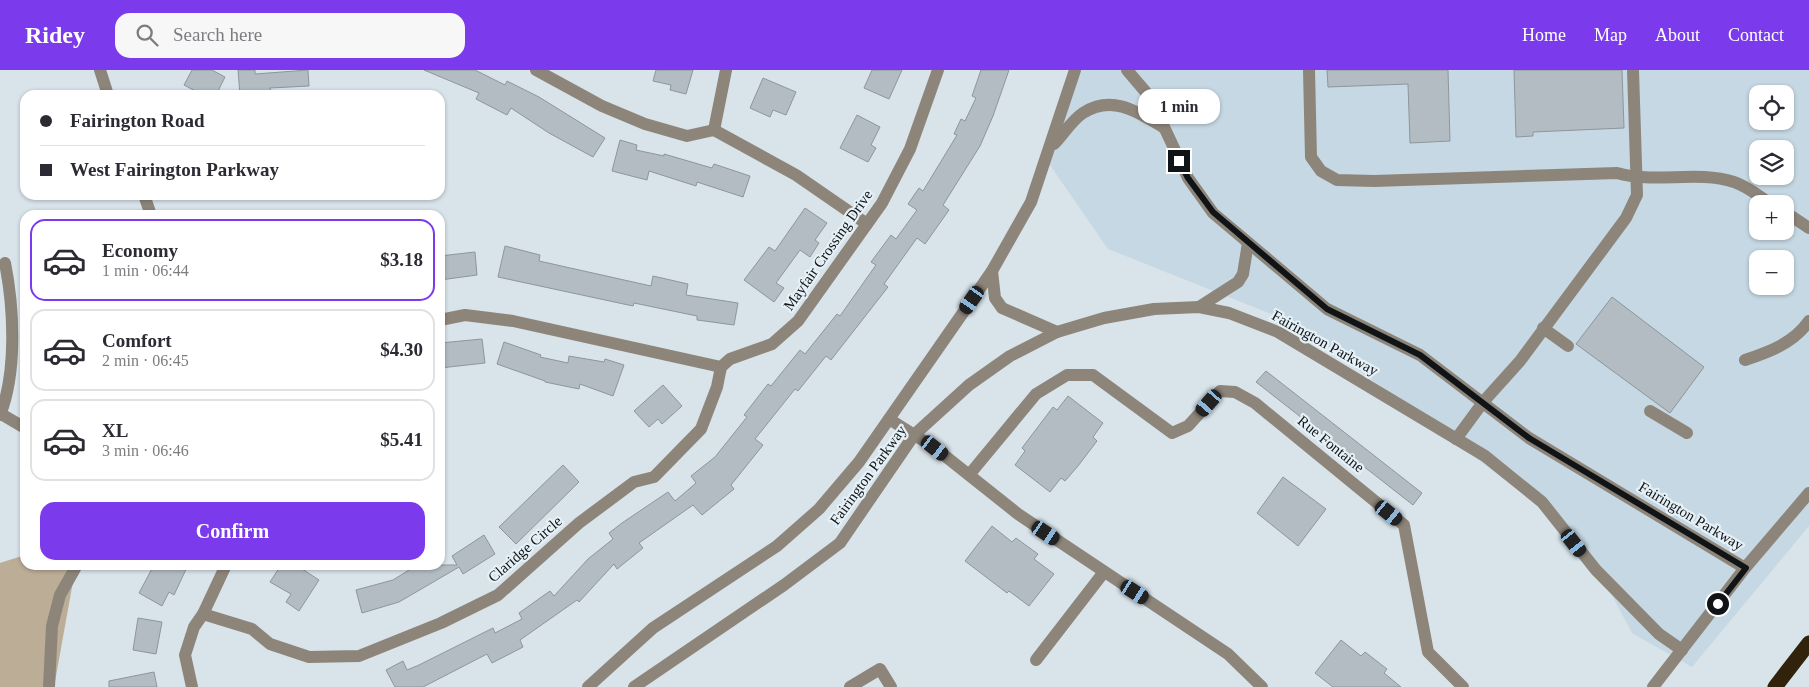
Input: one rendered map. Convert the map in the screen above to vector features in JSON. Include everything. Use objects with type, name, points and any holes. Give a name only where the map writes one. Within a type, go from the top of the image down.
[{"type":"highway","points":[[1775,687],[1809,643]]},
{"type":"street","points":[[100,70],[106,90]]},
{"type":"street","points":[[536,70],[602,106],[645,124],[687,136],[714,130],[796,175],[867,224]]},
{"type":"street","points":[[714,130],[726,70]]},
{"type":"street","name":"Mayfair Crossing Drive","points":[[721,367],[730,359],[772,344],[798,322],[882,203],[910,149],[938,70]]},
{"type":"street","name":"Fairington Parkway","points":[[588,687],[653,628],[777,546],[819,509],[859,462],[992,271],[1031,202],[1074,70]]},
{"type":"street","name":"Fairington Parkway","points":[[1127,70],[1150,97],[1188,178],[1208,206],[1248,243],[1327,309],[1420,355],[1529,438],[1746,568]]},
{"type":"street","points":[[1308,70],[1310,157],[1321,171],[1337,180],[1374,181],[1618,173],[1636,178],[1687,176],[1735,182],[1756,195]]},
{"type":"street","points":[[1456,438],[1520,361],[1626,218],[1637,195],[1632,70]]},
{"type":"street","points":[[1050,148],[1083,113],[1103,105],[1121,104],[1163,127]]},
{"type":"street","points":[[1794,218],[1809,228]]},
{"type":"street","points":[[1199,307],[1238,282],[1243,274],[1248,243]]},
{"type":"street","points":[[5,263],[11,294],[10,372],[0,415],[20,425]]},
{"type":"street","points":[[992,271],[995,298],[1002,308],[1057,332]]},
{"type":"street","name":"Fairington Parkway","points":[[634,687],[784,585],[840,542],[914,435],[969,385],[1010,356],[1057,332],[1104,318],[1154,309],[1199,307],[1229,313],[1278,332],[1485,456],[1542,502],[1596,570],[1659,634],[1682,650]]},
{"type":"street","points":[[445,319],[465,315],[513,321],[721,367]]},
{"type":"street","points":[[1744,360],[1774,350],[1801,332],[1809,321]]},
{"type":"street","points":[[1543,328],[1568,346]]},
{"type":"street","name":"Claridge Circle","points":[[203,614],[252,630],[270,644],[309,657],[359,656],[441,623],[498,595],[579,523],[634,482],[654,477],[701,429],[721,367]]},
{"type":"street","name":"Rue Fontaine","points":[[969,475],[1036,394],[1068,375],[1093,375],[1172,433],[1188,426],[1220,391],[1235,392],[1255,402],[1404,525],[1428,652],[1463,687]]},
{"type":"street","points":[[1650,410],[1686,433]]},
{"type":"street","points":[[889,419],[969,475],[1018,514],[1228,654],[1262,687]]},
{"type":"street","points":[[1653,687],[1746,568],[1809,493]]},
{"type":"street","points":[[49,687],[52,626],[60,595],[74,570]]},
{"type":"street","points":[[192,687],[185,655],[194,627],[203,614],[224,570]]},
{"type":"street","points":[[1036,660],[1104,572]]},
{"type":"street","points":[[850,687],[880,669],[891,687]]},
{"type":"shaded area","points":[[1079,70],[1809,70],[1809,526],[1692,667],[1632,633],[1581,537],[1299,325],[1108,249],[1043,155]]},
{"type":"shaded area","points":[[20,557],[20,570],[75,570],[54,687],[0,687],[0,563]]},
{"type":"building","points":[[192,70],[212,70],[225,77],[218,90],[194,90],[184,85]]},
{"type":"building","points":[[238,70],[255,70],[255,74],[308,70],[309,86],[270,88],[270,90],[240,90]]},
{"type":"building","points":[[424,70],[475,70],[505,85],[507,81],[539,97],[605,138],[593,157],[549,133],[511,108],[507,115],[476,99],[479,93]]},
{"type":"building","points":[[656,70],[693,70],[686,94],[670,90],[671,85],[653,81]]},
{"type":"building","points":[[872,70],[902,70],[889,99],[864,88]]},
{"type":"building","points":[[981,70],[1009,70],[980,146],[943,205],[949,210],[925,244],[917,238],[884,284],[888,287],[831,360],[826,356],[798,391],[795,389],[755,439],[763,445],[731,485],[734,489],[702,515],[693,505],[639,543],[643,548],[617,569],[614,564],[579,602],[577,600],[520,640],[523,647],[492,663],[487,654],[423,687],[395,687],[386,670],[403,661],[407,670],[493,628],[495,633],[522,619],[519,613],[550,591],[554,596],[588,559],[613,539],[609,533],[668,492],[675,501],[696,483],[691,476],[715,457],[747,417],[744,415],[768,384],[771,386],[800,350],[805,354],[837,314],[840,316],[876,265],[871,262],[891,235],[896,239],[917,210],[908,204],[919,188],[923,191],[957,135],[954,134],[961,119],[965,121],[976,98],[972,96]]},
{"type":"building","points":[[1327,70],[1448,70],[1450,141],[1410,143],[1408,84],[1328,87]]},
{"type":"building","points":[[1514,70],[1622,70],[1624,128],[1533,132],[1533,136],[1516,137]]},
{"type":"building","points":[[763,78],[796,92],[786,115],[773,110],[770,117],[750,108]]},
{"type":"building","points":[[857,115],[880,127],[871,145],[876,148],[868,162],[840,148]]},
{"type":"building","points":[[620,140],[637,145],[636,150],[664,156],[664,154],[712,168],[714,164],[750,176],[743,197],[697,182],[696,186],[649,171],[647,180],[612,171]]},
{"type":"building","points":[[805,208],[827,223],[815,240],[819,243],[810,257],[800,250],[776,283],[784,288],[774,302],[744,280],[769,247],[775,251]]},
{"type":"building","points":[[505,246],[540,255],[539,261],[651,286],[653,276],[688,284],[686,295],[738,303],[734,325],[697,320],[697,316],[634,303],[633,306],[498,277]]},
{"type":"building","points":[[475,252],[477,275],[445,279],[445,255]]},
{"type":"building","points":[[1612,297],[1704,367],[1670,413],[1576,344]]},
{"type":"building","points":[[482,339],[485,363],[445,367],[445,343]]},
{"type":"building","points":[[504,342],[541,355],[540,357],[568,363],[569,356],[604,362],[605,359],[624,365],[613,396],[580,384],[579,389],[545,382],[497,364]]},
{"type":"building","points":[[1266,371],[1422,493],[1413,505],[1256,382]]},
{"type":"building","points":[[663,385],[682,406],[662,424],[658,419],[649,427],[634,411]]},
{"type":"building","points":[[1068,396],[1103,423],[1093,437],[1097,441],[1078,466],[1065,481],[1061,478],[1050,492],[1015,465],[1025,451],[1022,448],[1053,407],[1057,410]]},
{"type":"building","points":[[563,465],[579,482],[516,544],[499,527]]},
{"type":"building","points":[[1283,477],[1326,509],[1298,546],[1257,513]]},
{"type":"building","points":[[992,526],[1012,542],[1016,538],[1038,554],[1034,559],[1054,574],[1029,606],[1009,591],[1007,593],[965,561]]},
{"type":"building","points":[[484,535],[495,554],[463,574],[459,567],[399,602],[362,613],[356,590],[393,580],[409,570],[445,570],[445,565],[457,565],[452,556]]},
{"type":"building","points":[[151,570],[186,570],[174,595],[169,592],[162,606],[139,593]]},
{"type":"building","points":[[278,570],[304,570],[319,580],[299,611],[286,602],[291,594],[270,582]]},
{"type":"building","points":[[138,618],[162,622],[156,654],[133,650]]},
{"type":"building","points":[[1341,640],[1361,656],[1365,652],[1387,669],[1384,673],[1401,687],[1333,687],[1315,673]]},
{"type":"building","points":[[154,672],[157,687],[109,687],[109,681]]},
{"type":"route","points":[[1179,161],[1188,178],[1213,212],[1327,309],[1420,355],[1529,438],[1746,568],[1718,604]]}]
